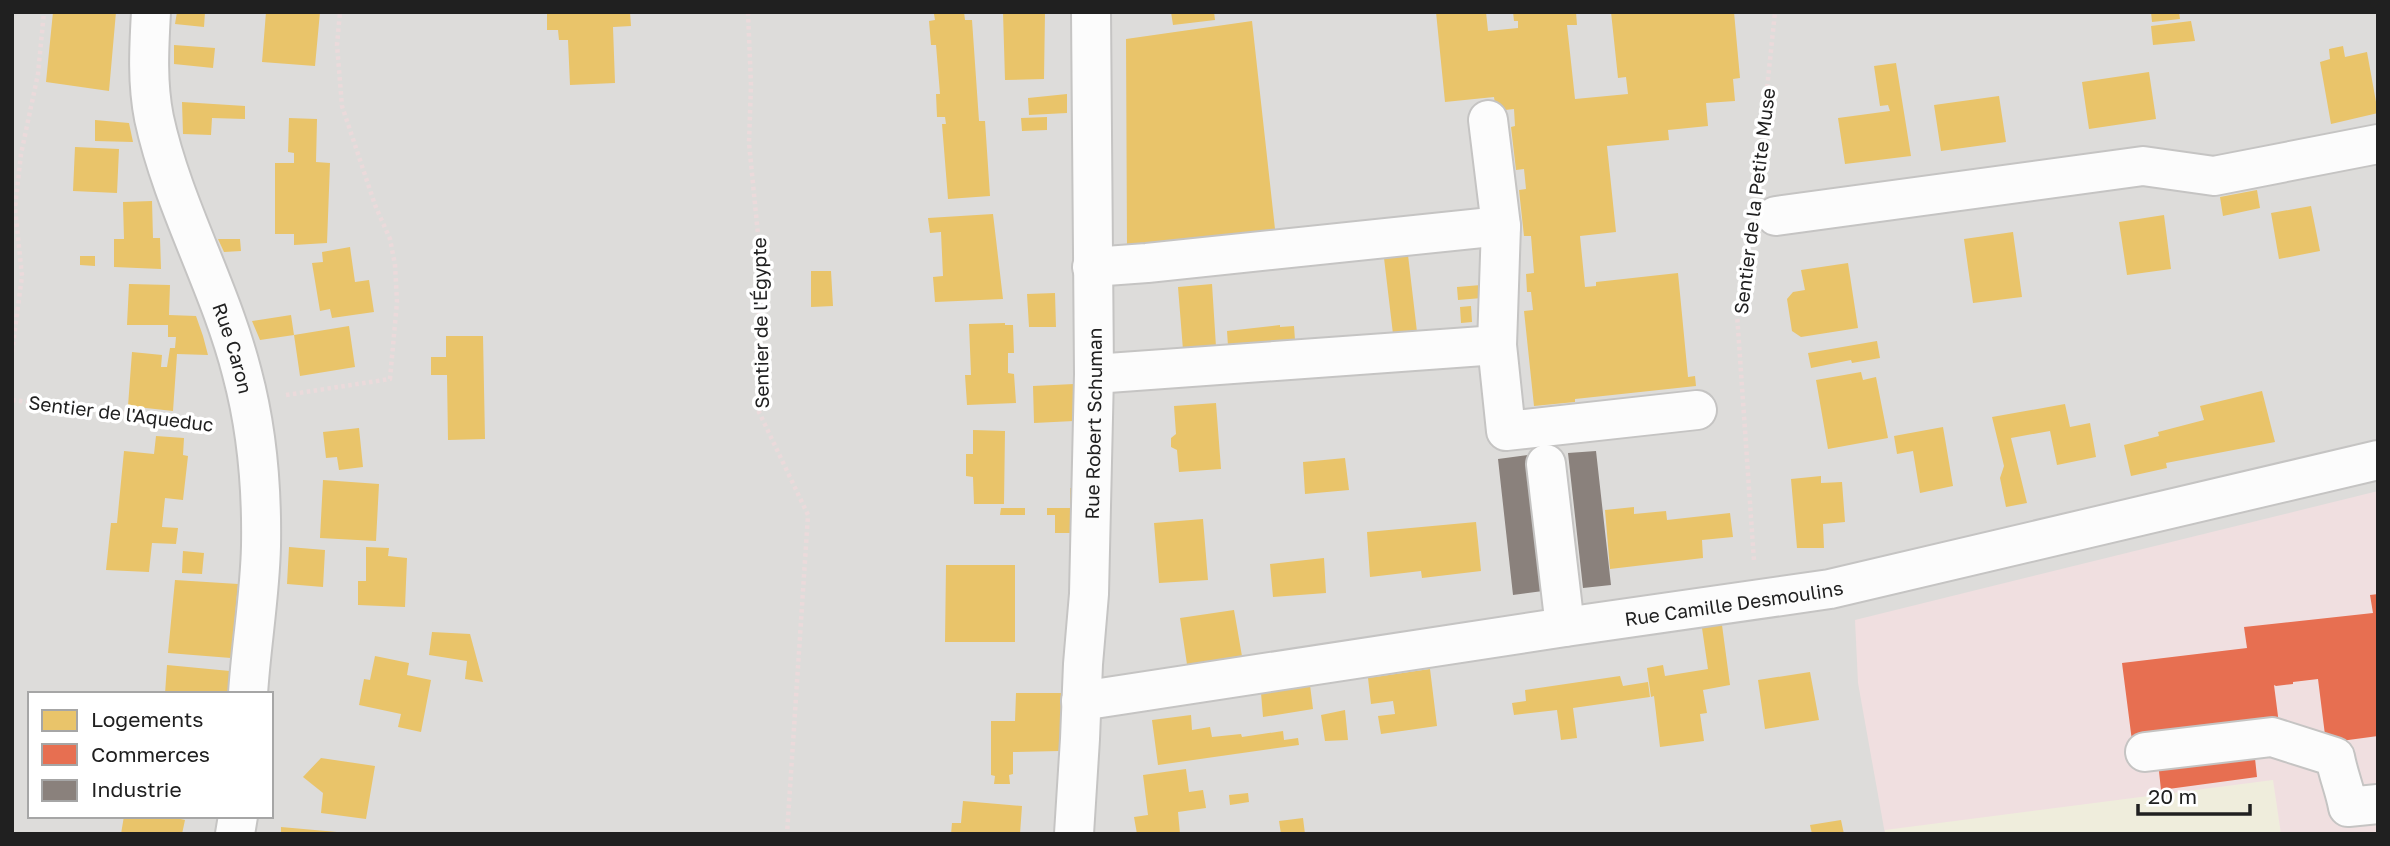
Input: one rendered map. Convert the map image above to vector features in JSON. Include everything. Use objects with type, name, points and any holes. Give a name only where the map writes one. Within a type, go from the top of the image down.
[{"type":"street","name":"Rue Caron","points":[[150,12],[148,73],[154,117],[167,163],[242,371],[254,428],[260,485],[261,548],[248,692]]},
{"type":"street","name":"Rue Robert Schuman","points":[[1074,834],[1089,594],[1094,374],[1091,12]]},
{"type":"street","points":[[1488,120],[1501,226],[1497,345],[1506,430],[1697,410]]},
{"type":"street","points":[[1761,214],[2143,166],[2214,176],[2378,144]]},
{"type":"street","points":[[1092,267],[1501,226]]},
{"type":"street","points":[[1094,374],[1497,345]]},
{"type":"street","name":"Rue Camille Desmoulins","points":[[1082,701],[1830,589],[2378,460]]},
{"type":"street","points":[[1546,464],[1565,627]]},
{"type":"street","points":[[2145,752],[2272,737],[2335,757],[2345,790],[2363,806]]},
{"type":"path","points":[[12,352],[22,276],[15,208],[21,154],[38,74],[44,12]]},
{"type":"path","points":[[248,401],[390,379],[397,302],[395,265],[390,239],[375,205],[342,106],[337,45],[340,12]]},
{"type":"path","name":"Sentier de l'Égypte","points":[[748,12],[751,85],[749,143],[759,245],[759,412],[808,514],[787,834]]},
{"type":"path","name":"Sentier de la Petite Muse","points":[[1757,600],[1737,314],[1761,214],[1775,12]]},
{"type":"path","name":"Sentier de l'Aqueduc","points":[[12,400],[217,424]]},
{"type":"shaded area","points":[[12,12],[2378,12],[2378,834],[12,834]]},
{"type":"shaded area","points":[[2378,491],[2378,834],[1885,834],[1858,683],[1855,620]]},
{"type":"shaded area","points":[[2273,780],[2281,834],[1885,834],[1885,830]]},
{"type":"building: Logements","points":[[53,12],[116,12],[109,91],[46,82]]},
{"type":"building: Logements","points":[[177,12],[205,12],[204,27],[175,24]]},
{"type":"building: Logements","points":[[266,12],[320,12],[315,66],[262,62]]},
{"type":"building: Logements","points":[[547,12],[630,12],[631,26],[613,27],[615,83],[570,85],[568,40],[559,40],[558,30],[547,30]]},
{"type":"building: Logements","points":[[964,12],[965,20],[972,20],[979,121],[985,121],[990,196],[948,199],[942,124],[946,124],[945,117],[937,117],[936,94],[940,94],[936,45],[931,45],[929,21],[935,20],[934,14]]},
{"type":"building: Logements","points":[[1003,12],[1045,12],[1044,79],[1005,80]]},
{"type":"building: Logements","points":[[1171,12],[1214,12],[1215,20],[1173,25]]},
{"type":"building: Logements","points":[[1436,12],[1486,12],[1488,31],[1518,28],[1513,12],[1576,12],[1577,25],[1567,25],[1575,99],[1628,94],[1626,77],[1618,78],[1611,12],[1734,12],[1740,78],[1733,79],[1735,101],[1706,103],[1708,126],[1668,130],[1669,140],[1607,146],[1616,232],[1580,236],[1585,287],[1596,286],[1596,282],[1678,273],[1688,377],[1695,376],[1696,386],[1534,406],[1524,311],[1533,310],[1531,292],[1527,292],[1526,274],[1534,273],[1531,236],[1524,236],[1519,190],[1526,189],[1524,169],[1516,170],[1511,127],[1515,126],[1514,109],[1496,111],[1494,97],[1445,102]]},
{"type":"building: Logements","points":[[2151,12],[2179,12],[2180,19],[2152,22]]},
{"type":"building: Logements","points":[[1252,21],[1275,229],[1127,248],[1126,39]]},
{"type":"building: Logements","points":[[2191,21],[2195,41],[2153,45],[2151,26]]},
{"type":"building: Logements","points":[[174,45],[215,48],[213,68],[174,64]]},
{"type":"building: Logements","points":[[2343,46],[2345,57],[2367,52],[2378,113],[2331,124],[2320,62],[2330,59],[2329,49]]},
{"type":"building: Logements","points":[[1896,63],[1911,156],[1845,164],[1838,118],[1890,111],[1888,105],[1880,106],[1874,66]]},
{"type":"building: Logements","points":[[2149,72],[2156,119],[2089,129],[2082,82]]},
{"type":"building: Logements","points":[[1067,94],[1067,113],[1029,115],[1028,98]]},
{"type":"building: Logements","points":[[1999,96],[2006,142],[1941,151],[1934,105]]},
{"type":"building: Logements","points":[[182,102],[245,106],[245,119],[212,118],[211,135],[183,134]]},
{"type":"building: Logements","points":[[1047,117],[1047,130],[1022,131],[1021,118]]},
{"type":"building: Logements","points":[[289,118],[317,119],[316,162],[330,163],[327,243],[294,245],[294,234],[275,234],[275,163],[294,163],[294,153],[288,152]]},
{"type":"building: Logements","points":[[95,120],[129,123],[133,142],[95,141]]},
{"type":"building: Logements","points":[[75,147],[119,149],[117,193],[73,191]]},
{"type":"building: Logements","points":[[2257,190],[2260,208],[2223,216],[2220,197]]},
{"type":"building: Logements","points":[[152,201],[153,238],[160,238],[161,269],[114,267],[114,239],[124,239],[123,202]]},
{"type":"building: Logements","points":[[2311,206],[2320,251],[2279,259],[2271,213]]},
{"type":"building: Logements","points":[[993,214],[1003,299],[935,302],[933,277],[943,276],[941,232],[930,233],[928,218]]},
{"type":"building: Logements","points":[[2164,215],[2171,269],[2127,275],[2119,222]]},
{"type":"building: Logements","points":[[2013,232],[2022,297],[1973,303],[1964,239]]},
{"type":"building: Logements","points":[[218,239],[240,239],[241,251],[224,252]]},
{"type":"building: Logements","points":[[350,247],[355,282],[369,280],[374,312],[332,318],[330,309],[320,311],[312,263],[323,262],[322,252]]},
{"type":"building: Logements","points":[[1408,255],[1417,332],[1393,334],[1384,258]]},
{"type":"building: Logements","points":[[80,256],[95,256],[95,266],[80,265]]},
{"type":"building: Logements","points":[[1848,263],[1858,328],[1801,337],[1792,331],[1787,299],[1793,292],[1805,290],[1801,270]]},
{"type":"building: Logements","points":[[811,271],[831,271],[833,306],[811,307]]},
{"type":"building: Logements","points":[[129,284],[170,285],[169,315],[196,316],[203,336],[208,355],[177,354],[173,411],[128,406],[132,352],[162,355],[161,367],[167,367],[170,348],[175,348],[176,337],[168,337],[168,325],[127,325]]},
{"type":"building: Logements","points":[[1212,284],[1216,347],[1183,350],[1178,287]]},
{"type":"building: Logements","points":[[1481,285],[1482,298],[1458,300],[1457,287]]},
{"type":"building: Logements","points":[[1055,293],[1056,327],[1029,327],[1027,294]]},
{"type":"building: Logements","points":[[1471,306],[1472,322],[1461,323],[1460,307]]},
{"type":"building: Logements","points":[[291,315],[294,335],[260,340],[252,321]]},
{"type":"building: Logements","points":[[969,324],[1013,325],[1014,353],[1008,353],[1008,373],[1014,374],[1016,403],[967,405],[965,375],[971,375]]},
{"type":"building: Logements","points":[[349,326],[355,367],[300,376],[294,335]]},
{"type":"building: Logements","points":[[1294,326],[1295,340],[1228,346],[1227,331]]},
{"type":"building: Logements","points":[[446,336],[483,336],[485,439],[448,440],[447,375],[431,375],[431,357],[446,357]]},
{"type":"building: Logements","points":[[1877,341],[1880,358],[1852,363],[1851,360],[1811,368],[1808,353]]},
{"type":"building: Logements","points":[[1861,372],[1863,380],[1876,377],[1888,438],[1828,449],[1816,380]]},
{"type":"building: Logements","points":[[1074,384],[1074,421],[1034,423],[1033,386]]},
{"type":"building: Logements","points":[[2262,391],[2275,442],[2166,463],[2167,468],[2131,476],[2124,445],[2159,436],[2158,432],[2204,420],[2200,406]]},
{"type":"building: Logements","points":[[1216,403],[1221,469],[1179,472],[1177,450],[1171,447],[1171,438],[1176,434],[1174,406]]},
{"type":"building: Logements","points":[[2065,404],[2070,427],[2090,423],[2096,457],[2057,465],[2050,431],[2011,438],[2027,503],[2006,507],[2000,478],[2004,466],[1992,417]]},
{"type":"building: Logements","points":[[1943,427],[1953,486],[1920,493],[1913,451],[1897,454],[1894,436]]},
{"type":"building: Logements","points":[[359,428],[363,467],[339,470],[337,457],[326,458],[323,432]]},
{"type":"building: Logements","points":[[973,430],[1005,431],[1004,504],[974,504],[973,477],[966,476],[966,454],[973,454]]},
{"type":"building: Logements","points":[[156,436],[184,438],[183,455],[188,456],[183,500],[165,498],[162,527],[178,528],[176,544],[152,543],[149,572],[106,570],[111,523],[117,523],[124,451],[154,454]]},
{"type":"building: Logements","points":[[1345,458],[1349,490],[1305,494],[1303,462]]},
{"type":"building: Logements","points":[[1821,476],[1821,483],[1842,482],[1845,522],[1823,524],[1824,548],[1797,548],[1791,479]]},
{"type":"building: Logements","points":[[323,480],[379,484],[376,541],[320,538]]},
{"type":"building: Logements","points":[[1070,488],[1077,488],[1075,533],[1055,533],[1055,515],[1047,515],[1047,508],[1070,508]]},
{"type":"building: Logements","points":[[1634,507],[1634,514],[1666,511],[1667,520],[1730,513],[1733,537],[1702,540],[1703,558],[1610,569],[1605,510]]},
{"type":"building: Logements","points":[[1001,508],[1025,508],[1025,515],[1000,515]]},
{"type":"building: Logements","points":[[1203,519],[1208,580],[1159,583],[1154,523]]},
{"type":"building: Logements","points":[[1476,522],[1481,571],[1422,578],[1421,571],[1370,577],[1367,532]]},
{"type":"building: Logements","points":[[289,547],[325,550],[323,587],[287,584]]},
{"type":"building: Logements","points":[[366,547],[389,548],[388,556],[407,558],[405,607],[358,605],[358,581],[366,581]]},
{"type":"building: Logements","points":[[183,551],[204,553],[202,574],[182,573]]},
{"type":"building: Logements","points":[[1324,558],[1326,593],[1273,597],[1270,564]]},
{"type":"building: Logements","points":[[946,565],[1015,565],[1015,642],[945,642]]},
{"type":"building: Logements","points":[[175,580],[238,584],[231,658],[168,653]]},
{"type":"building: Logements","points":[[1234,610],[1243,662],[1188,671],[1180,618]]},
{"type":"building: Logements","points":[[1722,625],[1730,685],[1703,690],[1707,713],[1700,714],[1704,741],[1660,747],[1654,696],[1651,697],[1647,668],[1663,665],[1665,676],[1708,669],[1702,628]]},
{"type":"building: Logements","points":[[432,632],[470,634],[483,682],[465,679],[467,661],[429,655]]},
{"type":"building: Logements","points":[[375,656],[409,663],[407,675],[431,680],[421,732],[398,727],[401,714],[359,705],[364,679],[370,680]]},
{"type":"building: Logements","points":[[167,665],[230,671],[228,692],[165,692]]},
{"type":"building: Logements","points":[[1430,669],[1437,726],[1381,734],[1378,716],[1395,714],[1393,701],[1371,704],[1368,678]]},
{"type":"building: Logements","points":[[1810,672],[1819,720],[1765,729],[1758,680]]},
{"type":"building: Logements","points":[[1620,676],[1623,686],[1648,682],[1650,697],[1573,708],[1577,738],[1561,740],[1557,710],[1514,715],[1512,703],[1526,701],[1525,690]]},
{"type":"building: Logements","points":[[1310,685],[1313,709],[1263,717],[1261,693]]},
{"type":"building: Logements","points":[[1016,693],[1064,693],[1059,751],[1013,752],[1010,784],[994,784],[995,776],[991,775],[991,721],[1015,721]]},
{"type":"building: Logements","points":[[1345,710],[1348,740],[1325,741],[1321,715]]},
{"type":"building: Logements","points":[[1191,715],[1192,730],[1210,727],[1212,737],[1241,734],[1242,737],[1283,731],[1284,740],[1298,738],[1299,745],[1158,765],[1152,720]]},
{"type":"building: Logements","points":[[321,758],[375,766],[366,819],[321,813],[323,793],[303,777]]},
{"type":"building: Logements","points":[[1186,769],[1189,792],[1203,790],[1206,808],[1178,812],[1180,834],[1137,834],[1134,817],[1148,815],[1143,775]]},
{"type":"building: Logements","points":[[1248,793],[1249,802],[1230,805],[1229,795]]},
{"type":"building: Logements","points":[[963,801],[1022,806],[1020,834],[951,834],[952,823],[961,823]]},
{"type":"building: Logements","points":[[124,818],[185,820],[182,834],[121,834]]},
{"type":"building: Logements","points":[[1303,818],[1305,834],[1281,834],[1279,821]]},
{"type":"building: Logements","points":[[1841,820],[1844,834],[1812,834],[1810,825]]},
{"type":"building: Logements","points":[[281,827],[337,832],[337,834],[281,834]]},
{"type":"building: Commerces","points":[[2378,594],[2378,736],[2326,743],[2318,679],[2274,685],[2279,724],[2132,741],[2122,663],[2247,648],[2244,627],[2373,613],[2370,595]]},
{"type":"building: Commerces","points":[[2254,749],[2257,777],[2161,790],[2158,762]]},
{"type":"building: Industrie","points":[[1596,451],[1611,585],[1583,588],[1568,453]]},
{"type":"building: Industrie","points":[[1528,455],[1543,591],[1513,595],[1498,459]]}]
